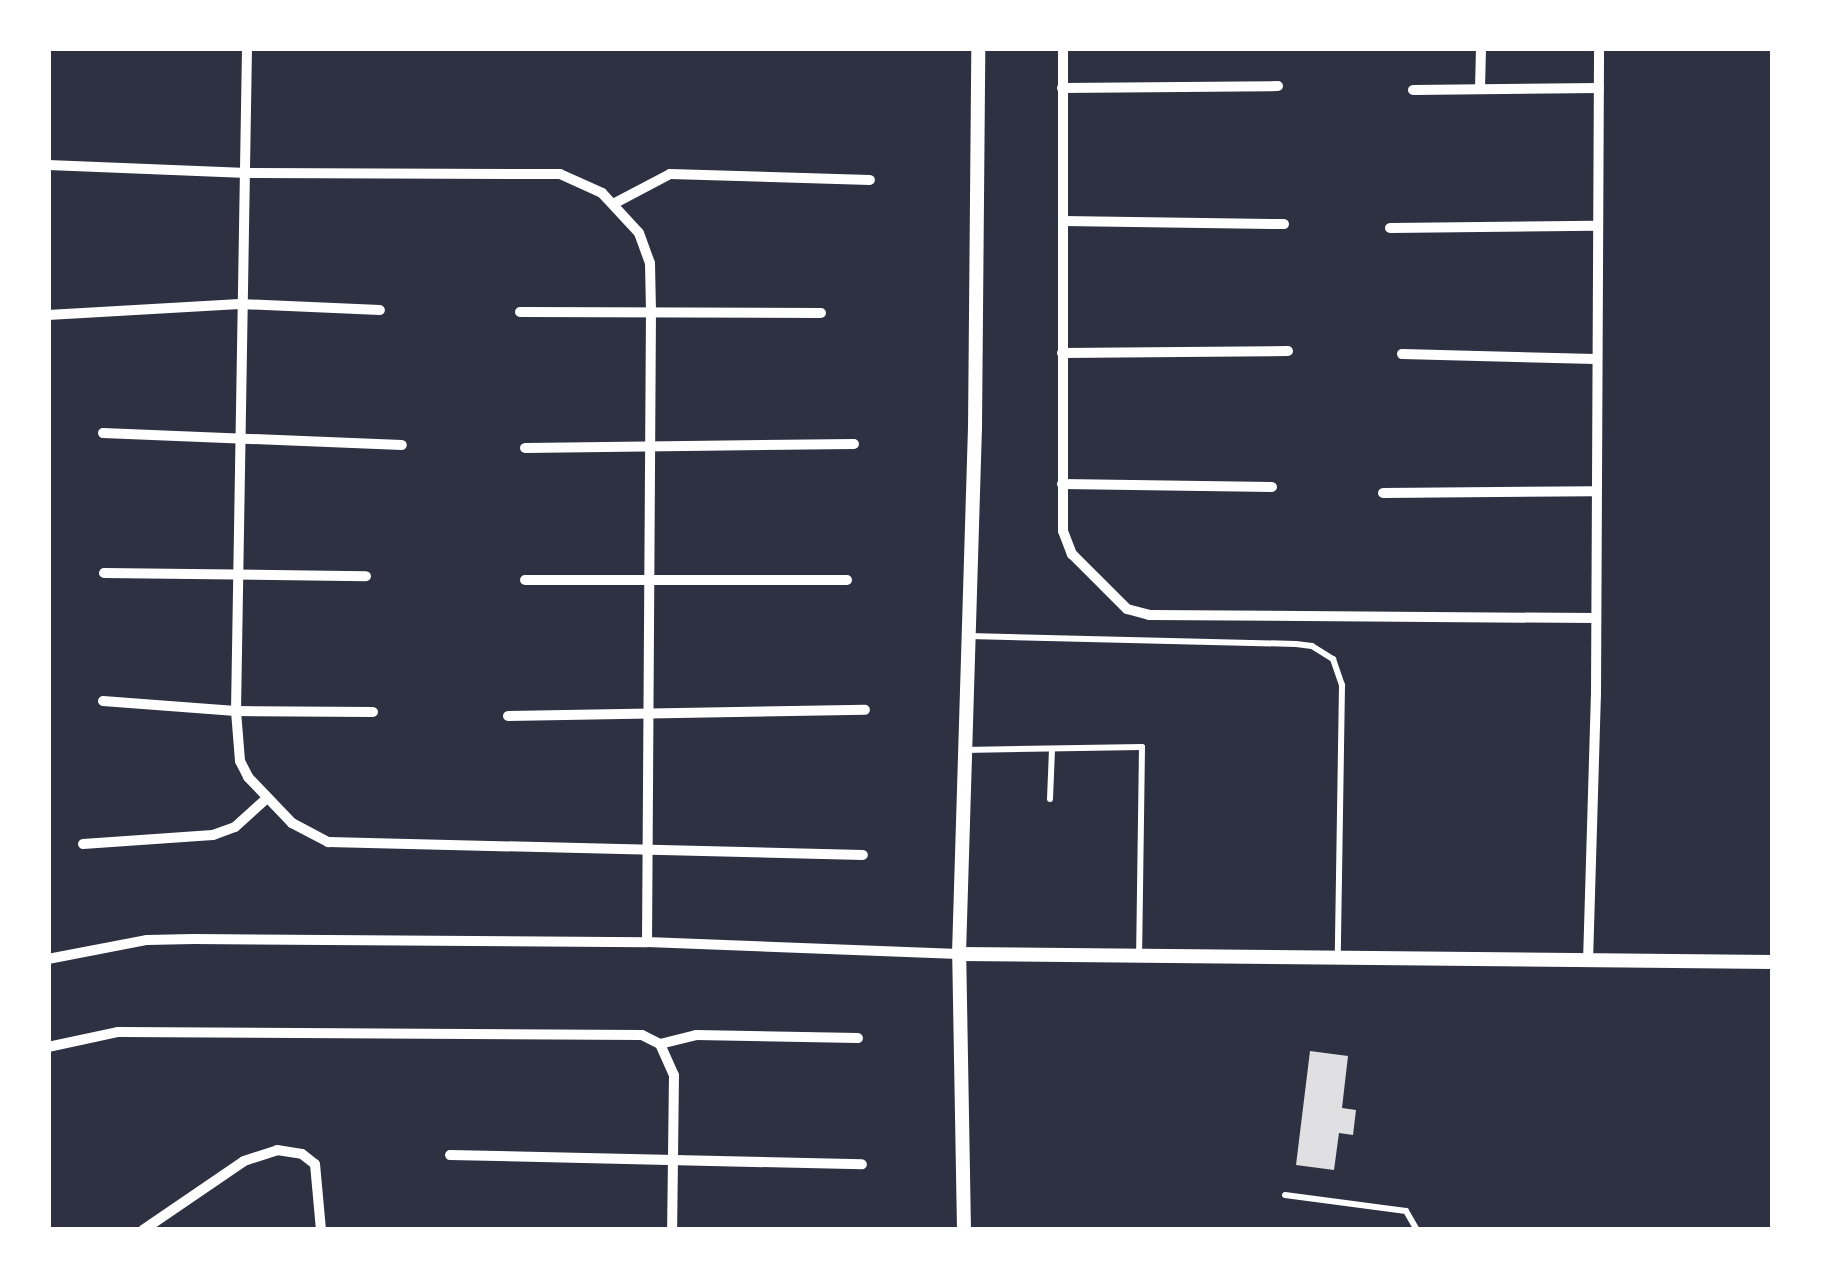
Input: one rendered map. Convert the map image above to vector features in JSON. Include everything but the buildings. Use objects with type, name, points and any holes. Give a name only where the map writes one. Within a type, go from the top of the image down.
[{"type":"street","points":[[247,48],[236,711],[240,760],[266,799],[303,831],[328,842],[863,854]]},
{"type":"street","points":[[964,1230],[959,954],[975,428],[979,48]]},
{"type":"street","points":[[1063,48],[1061,353],[1066,547],[1116,600],[1139,613],[1595,618]]},
{"type":"street","points":[[1480,89],[1481,48]]},
{"type":"street","points":[[1588,962],[1599,48]]},
{"type":"street","points":[[1062,88],[1278,86]]},
{"type":"street","points":[[1413,90],[1598,88]]},
{"type":"street","points":[[48,164],[247,173],[560,174],[588,182],[615,203],[646,248],[651,309],[646,942]]},
{"type":"street","points":[[615,203],[670,173],[871,180]]},
{"type":"street","points":[[1063,221],[1284,224]]},
{"type":"street","points":[[1390,228],[1596,226]]},
{"type":"street","points":[[48,314],[240,304],[380,310]]},
{"type":"street","points":[[520,312],[821,313]]},
{"type":"street","points":[[1061,353],[1288,351]]},
{"type":"street","points":[[1402,354],[1595,359]]},
{"type":"street","points":[[103,433],[402,445]]},
{"type":"street","points":[[525,448],[854,444]]},
{"type":"street","points":[[1062,484],[1272,487]]},
{"type":"street","points":[[1383,493],[1594,491]]},
{"type":"street","points":[[104,573],[366,576]]},
{"type":"street","points":[[525,580],[847,580]]},
{"type":"street","points":[[104,700],[236,711],[373,712]]},
{"type":"street","points":[[508,716],[865,710]]},
{"type":"street","points":[[83,844],[214,835],[235,827],[266,799]]},
{"type":"street","points":[[48,959],[130,943],[193,939],[646,942],[959,954],[1773,962]]},
{"type":"street","points":[[48,1046],[118,1032],[201,1031],[632,1033],[660,1044],[696,1034],[858,1038]]},
{"type":"street","points":[[660,1044],[674,1075],[672,1230]]},
{"type":"street","points":[[143,1230],[244,1161],[277,1150],[302,1154],[315,1163],[321,1230]]},
{"type":"street","points":[[450,1155],[862,1165]]},
{"type":"lane","points":[[966,636],[1296,644],[1312,646],[1333,659],[1342,685],[1338,958]]},
{"type":"lane","points":[[964,750],[1142,747],[1139,955]]},
{"type":"lane","points":[[1050,799],[1052,748]]},
{"type":"lane","points":[[1285,1195],[1406,1211],[1417,1230]]}]
